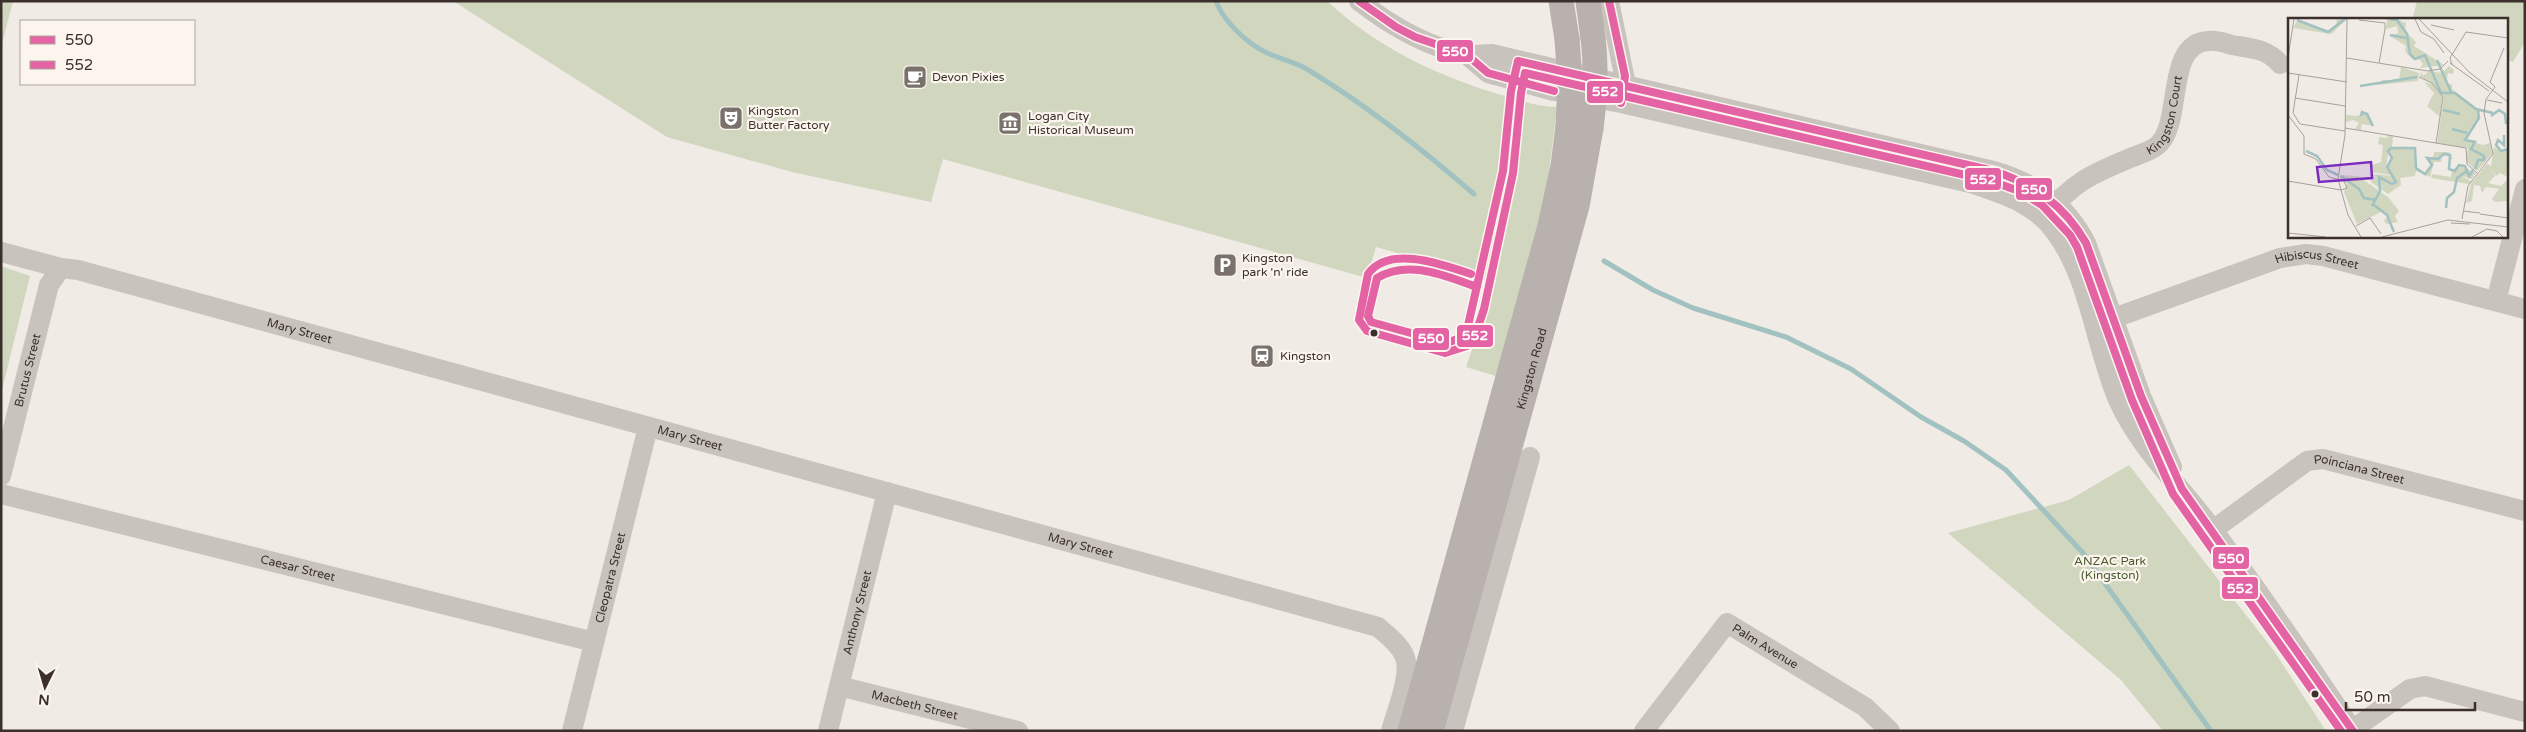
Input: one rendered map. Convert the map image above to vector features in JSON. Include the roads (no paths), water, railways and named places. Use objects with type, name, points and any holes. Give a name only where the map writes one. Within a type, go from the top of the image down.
[{"type":"main road","name":"Kingston Road","points":[[1410,731],[1504,433],[1524,362],[1577,206],[1579,127],[1570,81],[1567,40],[1561,1]]},
{"type":"main road","name":"Kingston Road","points":[[1579,127],[1596,94],[1596,62],[1588,1]]},
{"type":"main road","name":"Kingston Road","points":[[1431,731],[1504,433]]},
{"type":"street","points":[[1359,1],[1383,19],[1415,37],[1467,55],[1492,54],[1994,171],[2026,182],[2056,203],[2069,216],[2082,235],[2159,438],[2182,489]]},
{"type":"street","points":[[1609,1],[1626,85]]},
{"type":"street","name":"Kingston Court","points":[[2045,220],[2056,203],[2076,184],[2095,173],[2151,150],[2160,143],[2168,128],[2182,62],[2190,49],[2196,44],[2214,41],[2256,50],[2271,55],[2280,64]]},
{"type":"street","points":[[1467,55],[1488,73],[1554,91],[1621,103],[1970,184],[2007,195],[2021,202],[2045,220],[2064,245],[2071,259],[2119,402],[2147,448],[2182,489],[2213,530],[2352,730],[2410,689],[2425,686],[2525,712]]},
{"type":"street","points":[[2496,301],[2525,189]]},
{"type":"street","name":"Mary Street","points":[[1,252],[60,268],[78,270],[1378,627],[1402,651],[1407,662],[1408,670],[1391,731]]},
{"type":"street","name":"Hibiscus Street","points":[[2114,318],[2280,258],[2306,254],[2323,256],[2525,308]]},
{"type":"street","name":"Brutus Street","points":[[1,476],[49,285],[60,268]]},
{"type":"street","points":[[2112,381],[2134,373]]},
{"type":"street","name":"Cleopatra Street","points":[[572,731],[648,427]]},
{"type":"street","points":[[1453,731],[1530,457]]},
{"type":"street","name":"Poinciana Street","points":[[2213,530],[2307,461],[2323,459],[2525,510]]},
{"type":"street","name":"Anthony Street","points":[[828,731],[887,492]]},
{"type":"street","name":"Caesar Street","points":[[1,494],[594,642]]},
{"type":"street","name":"Palm Avenue","points":[[1644,731],[1727,623],[1865,707],[1890,731]]},
{"type":"street","name":"Macbeth Street","points":[[839,686],[1018,731]]},
{"type":"waterway","points":[[1216,1],[1227,20],[1249,42],[1261,50],[1303,67],[1353,99],[1415,145],[1474,194]]},
{"type":"waterway","points":[[1604,261],[1653,290],[1693,308],[1786,337],[1851,369],[1921,417],[1964,441],[2006,470],[2083,553],[2211,731]]},
{"type":"place","name":"Devon Pixies","points":[[915,77]]},
{"type":"place","name":"Kingston Butter Factory","points":[[731,118]]},
{"type":"place","name":"Logan City Historical Museum","points":[[1010,123]]},
{"type":"place","name":"Kingston park 'n' ride","points":[[1225,265]]},
{"type":"place","name":"Kingston","points":[[1262,356]]},
{"type":"park label","name":"ANZAC Park (Kingston)","points":[[2110,568]]}]
